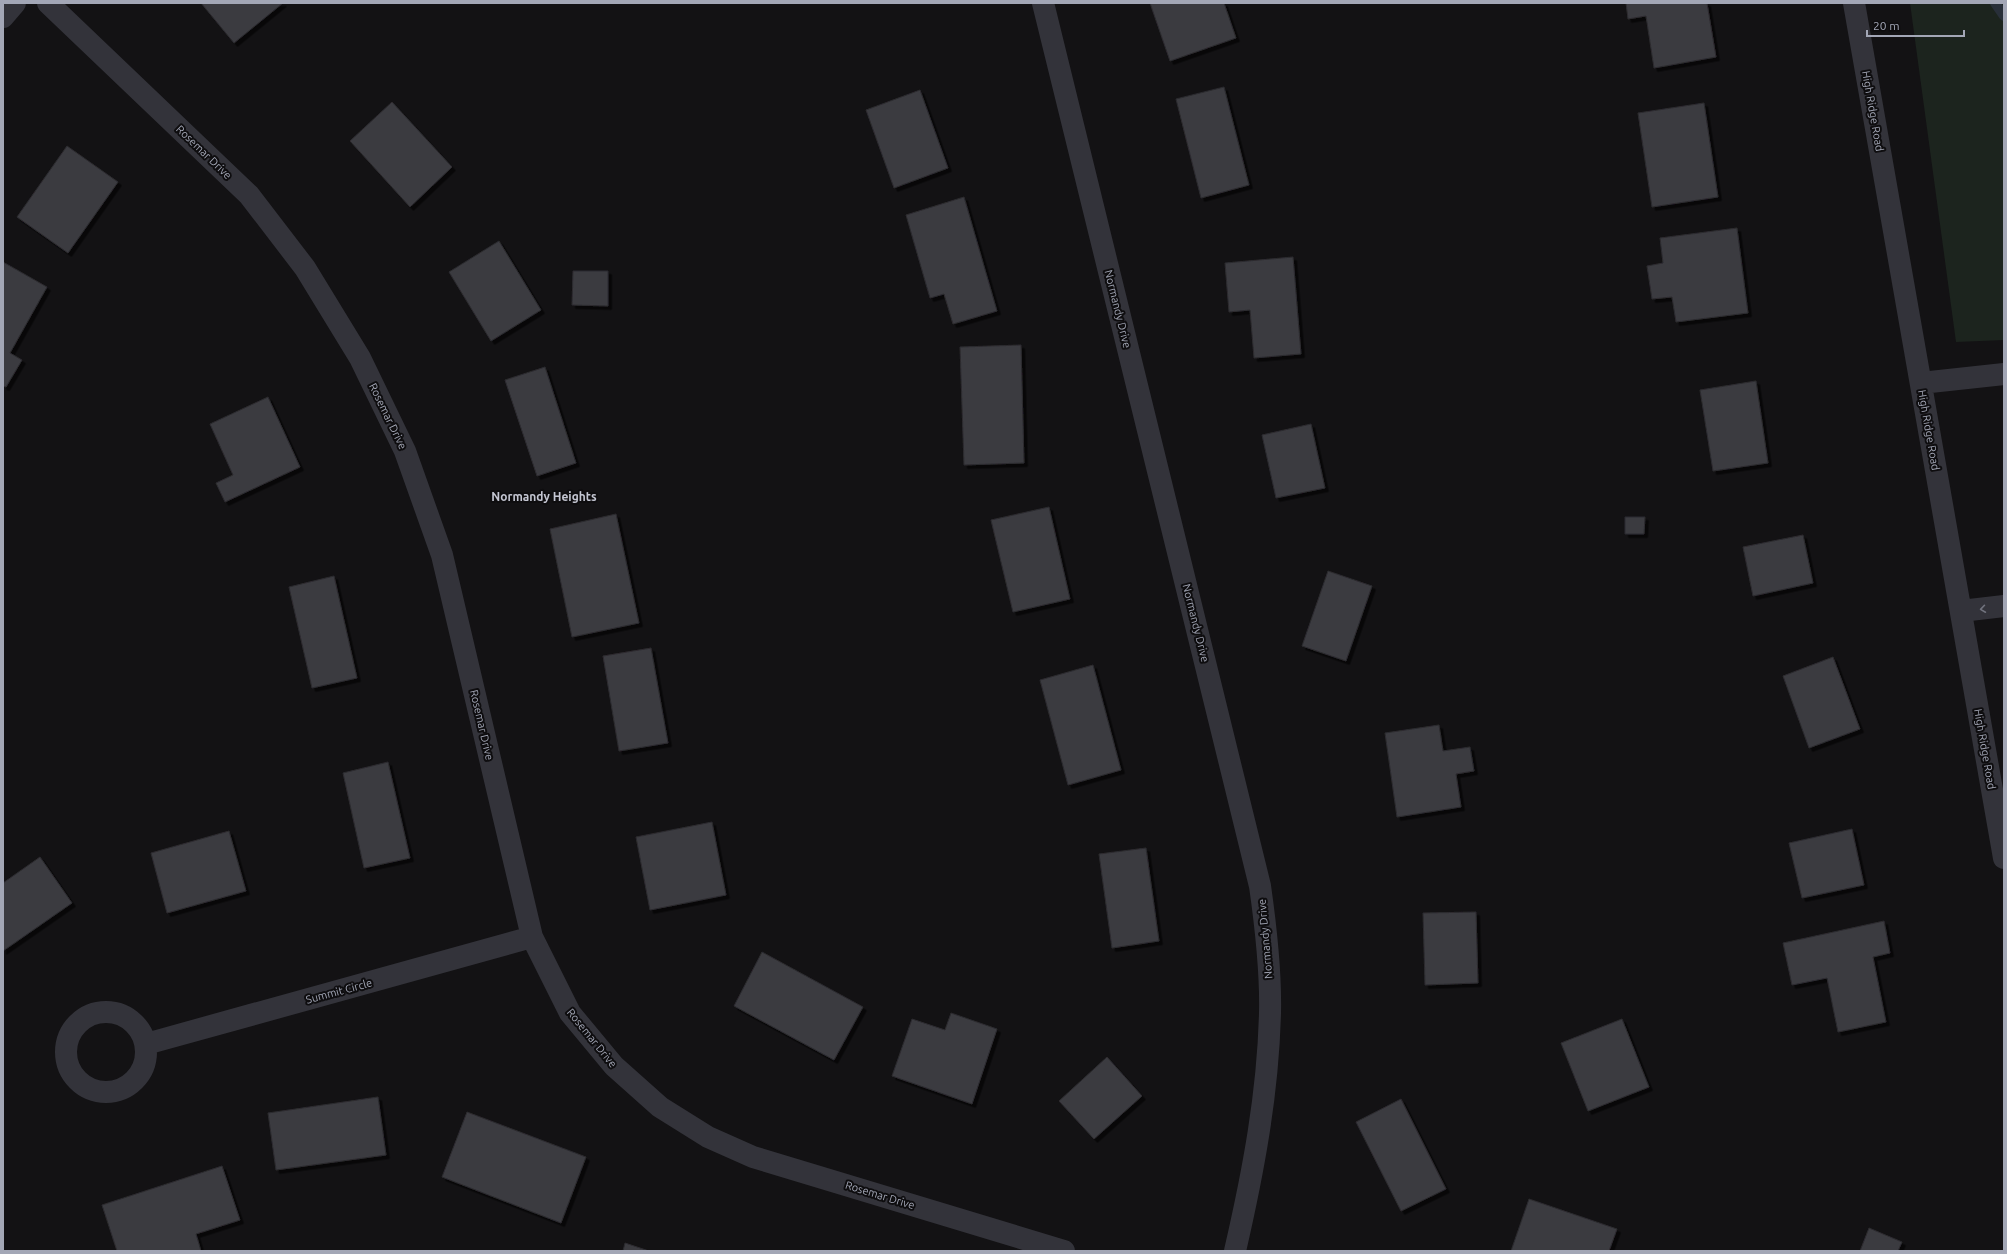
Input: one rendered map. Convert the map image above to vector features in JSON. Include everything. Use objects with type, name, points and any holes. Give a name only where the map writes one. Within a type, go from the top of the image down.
[{"type":"street","points":[[3,18],[15,3]]},
{"type":"street","name":"Rosemar Drive","points":[[48,3],[249,195],[305,268],[360,358],[405,450],[442,555],[532,937],[570,1013],[614,1066],[660,1107],[708,1137],[753,1157],[1064,1251]]},
{"type":"street","name":"Normandy Drive","points":[[1043,3],[1260,886],[1268,945],[1270,1013],[1266,1079],[1251,1181],[1236,1251]]},
{"type":"street","name":"High Ridge Road","points":[[1854,3],[2004,858]]},
{"type":"street","points":[[1921,383],[2004,374]]},
{"type":"street","points":[[1961,611],[2004,606]]},
{"type":"street","name":"Summit Circle","points":[[146,1044],[532,937]]},
{"type":"shaded area","points":[[1910,3],[2004,3],[2004,340],[1956,342]]},
{"type":"building","points":[[201,3],[283,3],[234,43]]},
{"type":"building","points":[[1150,3],[1224,3],[1236,38],[1170,61]]},
{"type":"building","points":[[1626,3],[1707,3],[1716,57],[1654,68],[1646,16],[1628,19]]},
{"type":"building","points":[[1224,87],[1249,185],[1201,198],[1176,99]]},
{"type":"building","points":[[920,90],[948,168],[894,188],[866,110]]},
{"type":"building","points":[[392,102],[452,167],[410,207],[350,141]]},
{"type":"building","points":[[1704,103],[1718,197],[1652,207],[1638,113]]},
{"type":"building","points":[[67,146],[118,182],[68,253],[17,217]]},
{"type":"building","points":[[964,197],[997,311],[953,324],[944,294],[930,298],[906,215]]},
{"type":"building","points":[[1737,228],[1748,313],[1676,322],[1672,297],[1652,299],[1647,266],[1663,263],[1660,238]]},
{"type":"building","points":[[499,241],[541,310],[491,341],[449,272]]},
{"type":"building","points":[[1293,257],[1301,354],[1254,358],[1250,310],[1229,312],[1225,263]]},
{"type":"building","points":[[3,262],[47,287],[10,353],[22,360],[6,387],[3,386]]},
{"type":"building","points":[[573,271],[608,271],[608,306],[572,305]]},
{"type":"building","points":[[1021,345],[1024,463],[964,465],[960,347]]},
{"type":"building","points":[[545,367],[576,463],[537,476],[505,380]]},
{"type":"building","points":[[1756,381],[1768,463],[1713,471],[1700,390]]},
{"type":"building","points":[[268,397],[300,467],[225,502],[216,483],[233,475],[210,424]]},
{"type":"building","points":[[1311,424],[1325,488],[1276,498],[1262,435]]},
{"type":"building","points":[[1049,507],[1070,599],[1013,612],[991,520]]},
{"type":"building","points":[[616,514],[639,623],[572,637],[550,529]]},
{"type":"building","points":[[1625,517],[1645,517],[1644,534],[1625,534]]},
{"type":"building","points":[[1803,535],[1813,583],[1753,596],[1743,547]]},
{"type":"building","points":[[1328,571],[1372,586],[1346,661],[1302,646]]},
{"type":"building","points":[[334,576],[357,678],[312,688],[289,587]]},
{"type":"building","points":[[651,648],[668,743],[619,751],[603,656]]},
{"type":"building","points":[[1833,657],[1860,729],[1809,748],[1783,676]]},
{"type":"building","points":[[1093,665],[1121,770],[1068,785],[1040,680]]},
{"type":"building","points":[[1439,725],[1443,751],[1470,747],[1474,771],[1456,774],[1461,807],[1397,817],[1385,733]]},
{"type":"building","points":[[388,762],[410,858],[364,868],[343,773]]},
{"type":"building","points":[[712,822],[726,895],[650,910],[636,837]]},
{"type":"building","points":[[1852,829],[1864,885],[1802,898],[1789,843]]},
{"type":"building","points":[[229,831],[246,891],[167,913],[151,853]]},
{"type":"building","points":[[1146,848],[1159,941],[1112,948],[1099,854]]},
{"type":"building","points":[[40,857],[72,903],[3,951],[3,883]]},
{"type":"building","points":[[1476,912],[1478,983],[1425,985],[1423,913]]},
{"type":"building","points":[[1884,921],[1890,953],[1873,957],[1886,1022],[1838,1032],[1827,978],[1792,985],[1783,943]]},
{"type":"building","points":[[762,952],[863,1007],[834,1060],[734,1006]]},
{"type":"building","points":[[951,1013],[997,1029],[972,1104],[892,1076],[912,1019],[945,1030]]},
{"type":"building","points":[[1622,1019],[1649,1087],[1588,1111],[1561,1043]]},
{"type":"building","points":[[1107,1057],[1142,1096],[1094,1139],[1059,1101]]},
{"type":"building","points":[[378,1097],[386,1155],[276,1170],[268,1113]]},
{"type":"building","points":[[1401,1099],[1446,1189],[1401,1211],[1356,1122]]},
{"type":"building","points":[[467,1112],[586,1157],[561,1223],[442,1177]]},
{"type":"building","points":[[222,1166],[240,1220],[196,1234],[201,1251],[117,1251],[102,1205]]},
{"type":"building","points":[[1529,1199],[1617,1229],[1609,1251],[1511,1251]]},
{"type":"building","points":[[1869,1228],[1902,1242],[1898,1251],[1860,1251]]},
{"type":"building","points":[[625,1243],[649,1251],[623,1251]]},
{"type":"waterway","points":[[1995,3],[2004,16]]},
{"type":"district","name":"Normandy Heights","points":[[544,497]]}]
